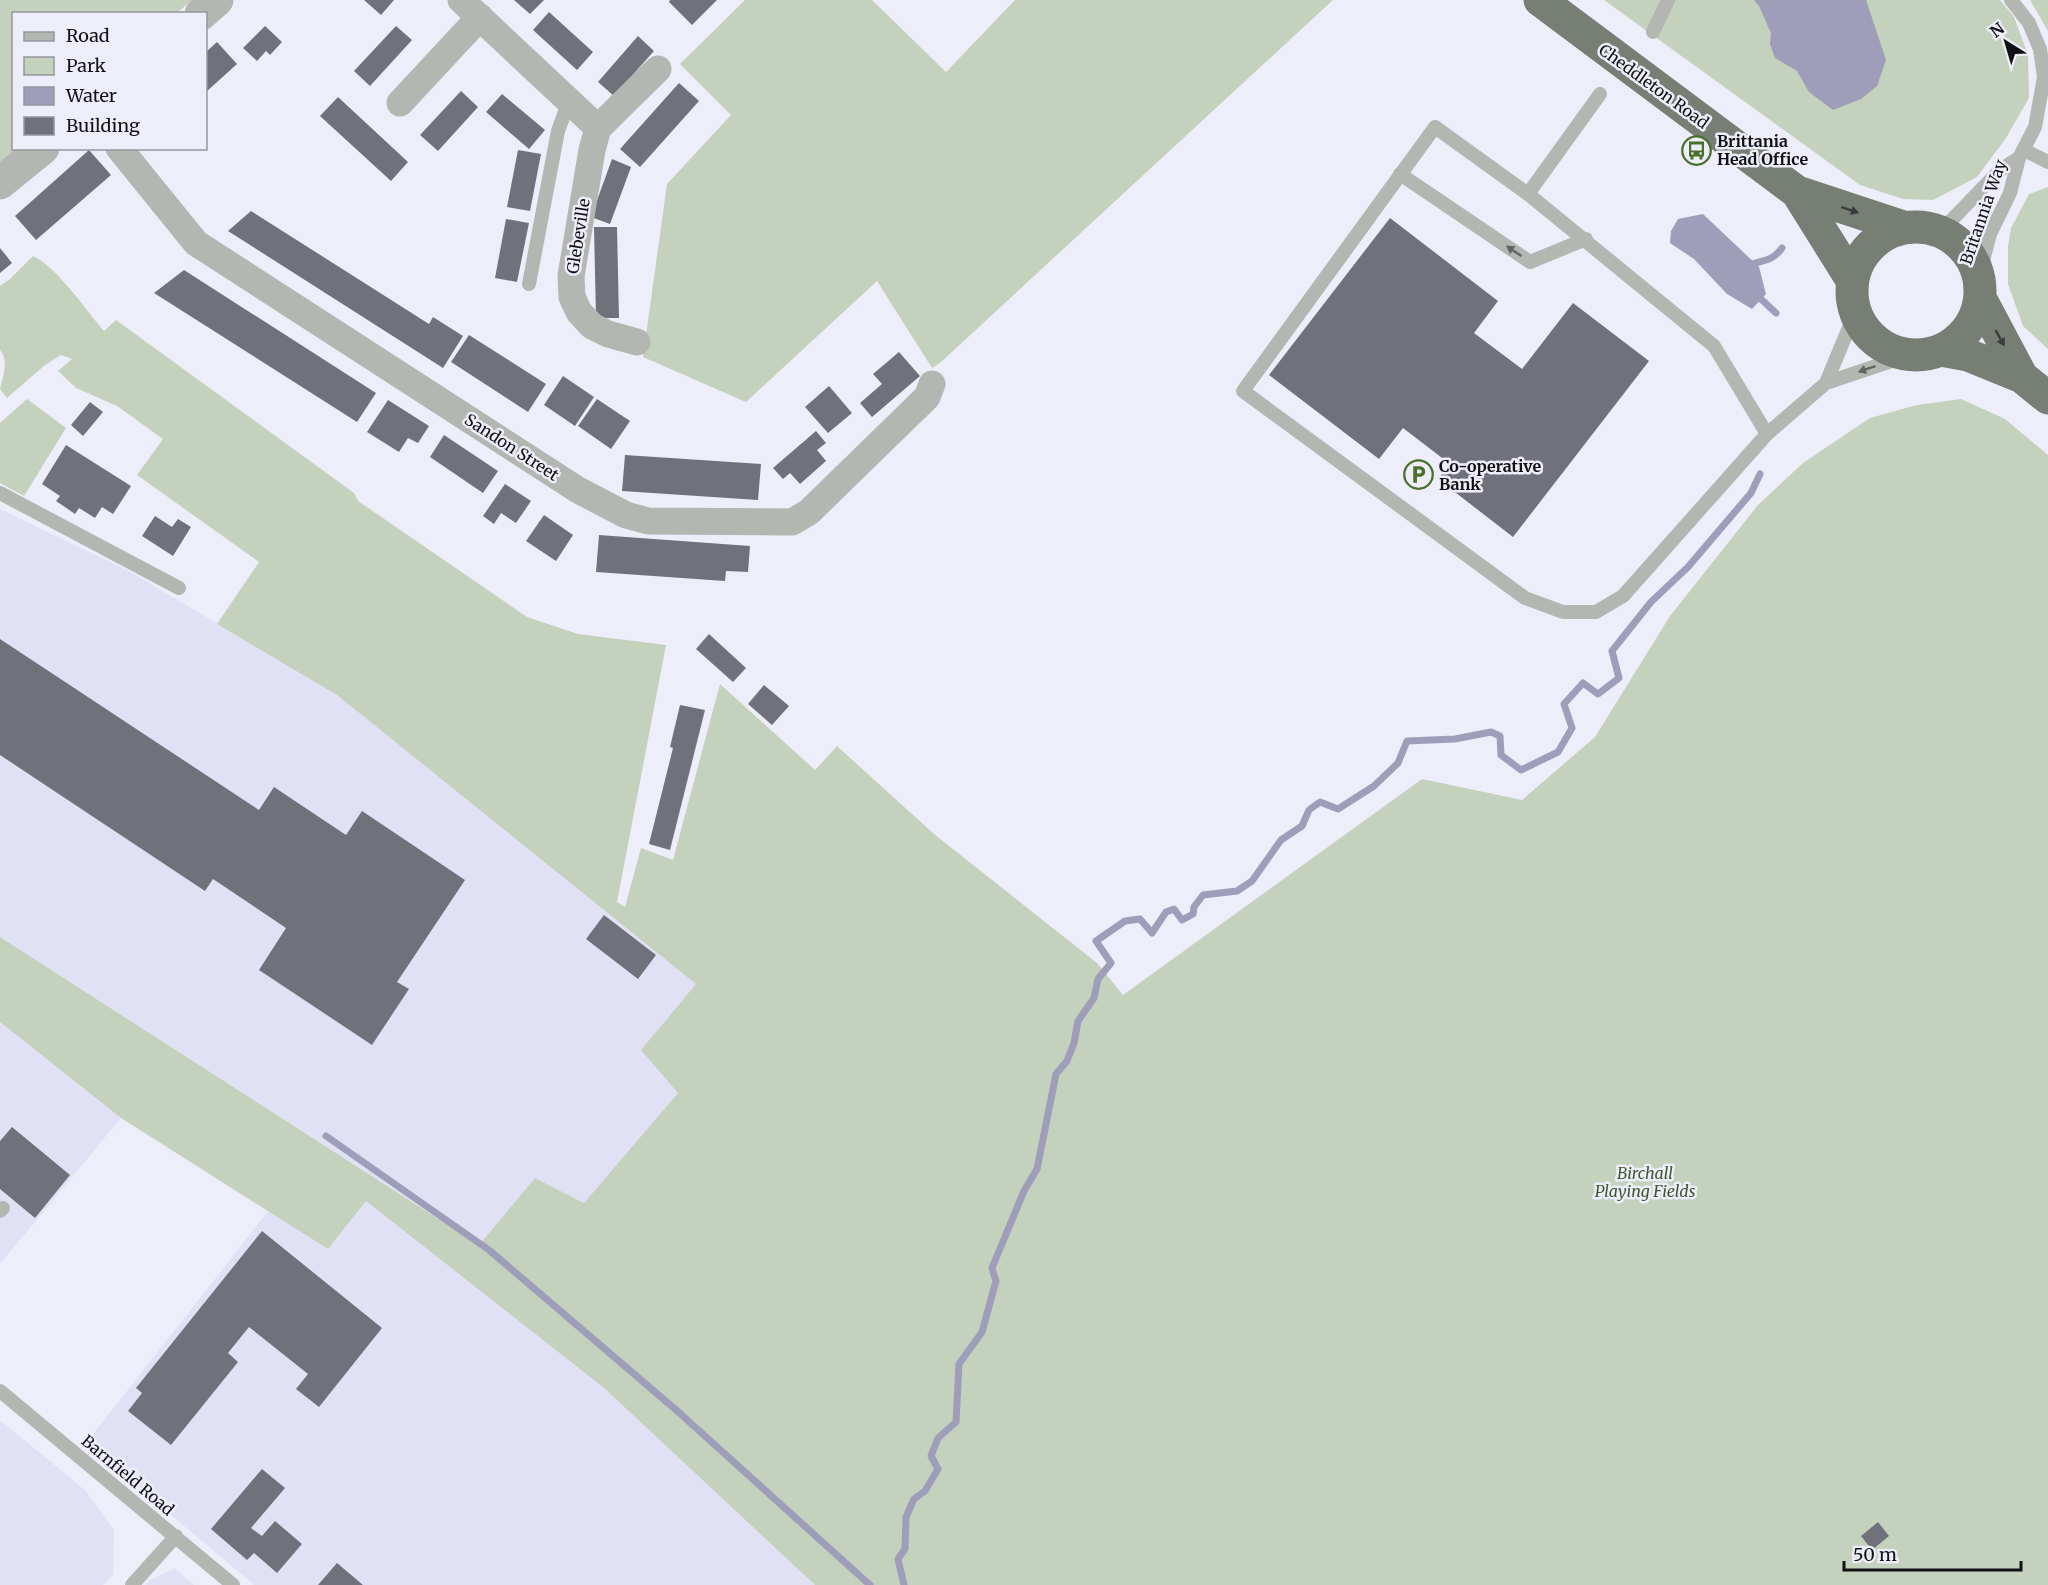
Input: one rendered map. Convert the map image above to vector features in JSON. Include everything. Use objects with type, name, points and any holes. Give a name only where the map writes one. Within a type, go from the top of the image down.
[{"type":"highway","name":"Cheddleton Road","points":[[1540,0],[1797,192],[1903,227],[1926,227],[1952,237],[1971,257],[1979,287],[2022,376]]},
{"type":"highway","name":"Cheddleton Road","points":[[1797,192],[1852,280]]},
{"type":"highway","name":"Cheddleton Road","points":[[1903,227],[1890,232],[1870,245],[1860,257],[1852,280],[1851,297],[1855,313],[1863,328],[1880,345],[1890,351],[1923,355],[1953,344],[1968,329],[1974,318],[1979,287]]},
{"type":"highway","name":"Cheddleton Road","points":[[1941,350],[1968,355],[2022,376],[2048,398]]},
{"type":"street","points":[[203,12],[217,0]]},
{"type":"street","points":[[400,103],[471,9],[598,129],[658,69]]},
{"type":"street","name":"Glebeville","points":[[598,129],[592,150],[571,276],[572,297],[579,312],[592,326],[608,334],[637,342]]},
{"type":"street","points":[[0,183],[41,150]]},
{"type":"street","name":"Sandon Street","points":[[121,150],[196,243],[578,490],[626,515],[648,520],[792,522],[809,512],[927,397],[932,384]]},
{"type":"lane","points":[[1653,32],[1668,0]]},
{"type":"lane","name":"Britannia Way","points":[[1979,287],[1990,234],[2010,193],[2021,154],[2035,128],[2044,77],[2040,49],[2033,32],[2029,23],[2011,0]]},
{"type":"lane","points":[[1528,194],[1600,94]]},
{"type":"lane","points":[[529,284],[558,131],[569,101]]},
{"type":"lane","points":[[1767,434],[1714,346],[1586,239],[1435,127],[1243,391],[1526,598],[1563,612],[1596,612],[1623,596],[1767,434],[1826,383],[1909,355]]},
{"type":"lane","points":[[2021,154],[2048,162]]},
{"type":"lane","name":"Britannia Way","points":[[1941,231],[2000,170],[2021,154]]},
{"type":"lane","points":[[1401,174],[1530,262],[1586,239]]},
{"type":"lane","points":[[1826,383],[1855,313]]},
{"type":"lane","points":[[0,494],[179,588]]},
{"type":"lane","name":"Barnfield Road","points":[[0,1391],[233,1585]]},
{"type":"lane","points":[[132,1585],[176,1536]]},
{"type":"shaded area","points":[[0,509],[129,571],[337,695],[697,983],[656,1032],[678,1093],[584,1203],[535,1178],[480,1245],[0,937]]},
{"type":"shaded area","points":[[0,1022],[121,1118],[0,1264]]},
{"type":"shaded area","points":[[366,1201],[604,1388],[815,1585],[254,1585],[86,1443],[269,1210],[328,1249]]},
{"type":"shaded area","points":[[0,1420],[86,1491],[114,1530],[113,1575],[103,1585],[0,1585]]},
{"type":"shaded area","points":[[175,1568],[194,1585],[146,1585],[150,1580]]},
{"type":"green space","points":[[0,0],[192,0],[178,12],[12,12],[12,150],[17,150],[0,162]]},
{"type":"green space","points":[[745,0],[872,0],[946,72],[1015,0],[1333,0],[941,362],[932,368],[877,281],[746,402],[643,357],[667,184],[731,115],[680,64]]},
{"type":"green space","points":[[1604,0],[2000,0],[2014,17],[2028,55],[2029,98],[2006,138],[1977,177],[1933,200],[1903,199],[1860,185]]},
{"type":"green space","points":[[2030,0],[2048,0],[2048,31]]},
{"type":"green space","points":[[2048,187],[2048,349],[2023,326],[2008,284],[2008,246],[2011,228],[2029,194]]},
{"type":"green space","name":"Birchall Playing Fields","points":[[33,256],[61,279],[104,331],[116,320],[354,493],[358,501],[527,617],[578,634],[666,645],[617,902],[625,907],[641,848],[673,860],[720,684],[815,770],[837,746],[934,834],[1097,963],[1123,995],[1422,779],[1522,800],[1595,737],[1670,616],[1758,505],[1803,463],[1870,418],[1917,405],[1961,399],[2005,419],[2048,455],[2048,1585],[815,1585],[604,1388],[366,1201],[328,1249],[121,1118],[0,1022],[0,937],[479,1245],[535,1178],[584,1203],[678,1093],[641,1050],[696,984],[337,695],[217,624],[259,562],[137,475],[163,439],[117,406],[76,388],[58,371],[72,359],[61,355],[45,365],[7,398],[0,389],[5,364],[0,350],[0,286]]},
{"type":"green space","points":[[27,399],[66,428],[24,496],[0,483],[0,423]]},
{"type":"water","points":[[1754,0],[1866,0],[1886,60],[1877,86],[1861,99],[1833,110],[1809,92],[1797,71],[1775,58],[1770,44],[1771,33]]},
{"type":"water","points":[[1703,214],[1759,267],[1766,294],[1752,309],[1727,294],[1694,259],[1670,243],[1671,231],[1678,219]]},
{"type":"building","points":[[364,0],[394,0],[381,15]]},
{"type":"building","points":[[514,0],[544,0],[530,14]]},
{"type":"building","points":[[670,0],[717,0],[692,25],[669,2]]},
{"type":"building","points":[[549,12],[593,52],[577,70],[533,30]]},
{"type":"building","points":[[265,26],[282,42],[270,55],[266,51],[257,61],[243,48]]},
{"type":"building","points":[[396,26],[412,40],[370,86],[354,71]]},
{"type":"building","points":[[638,36],[654,51],[614,96],[598,82]]},
{"type":"building","points":[[217,42],[237,64],[207,91],[207,51]]},
{"type":"building","points":[[679,83],[699,101],[640,167],[620,149]]},
{"type":"building","points":[[461,91],[478,107],[438,151],[420,135]]},
{"type":"building","points":[[502,94],[545,130],[529,149],[486,112]]},
{"type":"building","points":[[338,97],[408,162],[391,181],[320,116]]},
{"type":"building","points":[[89,150],[111,175],[36,240],[15,216]]},
{"type":"building","points":[[518,150],[541,154],[530,211],[507,207]]},
{"type":"building","points":[[612,159],[631,167],[610,224],[591,217]]},
{"type":"building","points":[[251,211],[429,324],[433,317],[463,336],[443,368],[228,231]]},
{"type":"building","points":[[1390,218],[1498,301],[1474,333],[1522,369],[1573,303],[1649,361],[1513,537],[1438,479],[1450,464],[1403,428],[1379,459],[1269,375]]},
{"type":"building","points":[[506,219],[529,223],[517,282],[495,278]]},
{"type":"building","points":[[594,227],[617,227],[619,318],[596,318]]},
{"type":"building","points":[[0,248],[12,263],[0,273]]},
{"type":"building","points":[[184,270],[376,393],[357,422],[154,293]]},
{"type":"building","points":[[469,335],[546,384],[528,412],[451,362]]},
{"type":"building","points":[[899,352],[920,376],[872,417],[860,403],[882,384],[873,374]]},
{"type":"building","points":[[563,376],[594,397],[575,426],[544,405]]},
{"type":"building","points":[[829,386],[852,413],[828,433],[805,407]]},
{"type":"building","points":[[597,399],[630,421],[611,449],[578,426]]},
{"type":"building","points":[[388,400],[429,426],[418,443],[408,438],[399,452],[367,432]]},
{"type":"building","points":[[90,402],[103,412],[83,436],[71,425]]},
{"type":"building","points":[[816,431],[826,443],[817,450],[826,461],[800,484],[790,473],[783,479],[773,468]]},
{"type":"building","points":[[444,435],[498,471],[483,493],[430,457]]},
{"type":"building","points":[[66,445],[131,486],[113,514],[102,507],[95,518],[79,508],[75,514],[56,501],[60,496],[42,484]]},
{"type":"building","points":[[625,455],[761,464],[758,500],[622,491]]},
{"type":"building","points":[[505,484],[531,501],[516,523],[501,513],[494,524],[483,516]]},
{"type":"building","points":[[544,515],[573,535],[556,561],[526,541]]},
{"type":"building","points":[[155,516],[172,527],[178,519],[191,527],[173,556],[142,536]]},
{"type":"building","points":[[599,535],[750,546],[748,572],[726,571],[725,581],[596,572]]},
{"type":"building","points":[[709,634],[746,668],[733,682],[696,649]]},
{"type":"building","points":[[0,639],[259,810],[274,787],[346,835],[362,811],[465,880],[397,982],[409,989],[372,1045],[259,970],[286,928],[213,879],[205,891],[0,755]]},
{"type":"building","points":[[764,685],[789,706],[772,725],[748,704]]},
{"type":"building","points":[[680,705],[705,710],[670,850],[649,844],[673,748],[670,747]]},
{"type":"building","points":[[604,915],[656,955],[638,979],[586,939]]},
{"type":"building","points":[[12,1127],[70,1175],[35,1218],[0,1189],[0,1141]]},
{"type":"building","points":[[262,1231],[382,1328],[319,1407],[296,1389],[308,1374],[249,1327],[228,1353],[238,1362],[171,1445],[128,1411],[142,1393],[136,1388]]},
{"type":"building","points":[[262,1469],[285,1488],[251,1528],[262,1536],[275,1521],[302,1544],[277,1573],[254,1553],[247,1560],[211,1529]]},
{"type":"building","points":[[1878,1522],[1889,1536],[1872,1550],[1861,1536]]},
{"type":"building","points":[[337,1563],[363,1585],[318,1585]]},
{"type":"waterway","points":[[1748,265],[1771,258],[1782,248]]},
{"type":"waterway","points":[[1753,295],[1776,313]]},
{"type":"waterway","points":[[904,1585],[898,1559],[905,1549],[906,1517],[914,1499],[925,1491],[938,1469],[931,1456],[938,1438],[956,1422],[959,1364],[982,1332],[996,1281],[992,1268],[1024,1191],[1037,1169],[1056,1074],[1067,1061],[1074,1043],[1078,1021],[1094,998],[1098,979],[1111,963],[1096,941],[1125,921],[1140,919],[1152,933],[1166,912],[1174,909],[1182,920],[1193,914],[1194,907],[1203,895],[1237,891],[1252,881],[1281,840],[1302,826],[1309,810],[1320,802],[1338,809],[1374,786],[1398,763],[1407,741],[1455,739],[1491,732],[1500,736],[1501,755],[1521,770],[1558,752],[1572,728],[1564,704],[1583,683],[1598,694],[1619,678],[1612,651],[1651,602],[1688,567],[1751,493],[1760,474]]},
{"type":"waterway","points":[[326,1136],[489,1250],[682,1415]]},
{"type":"waterway","points":[[685,1418],[870,1585]]},
{"type":"place","name":"Brittania Head Office","points":[[1696,150]]},
{"type":"place","name":"Co-operative Bank","points":[[1418,475]]}]
